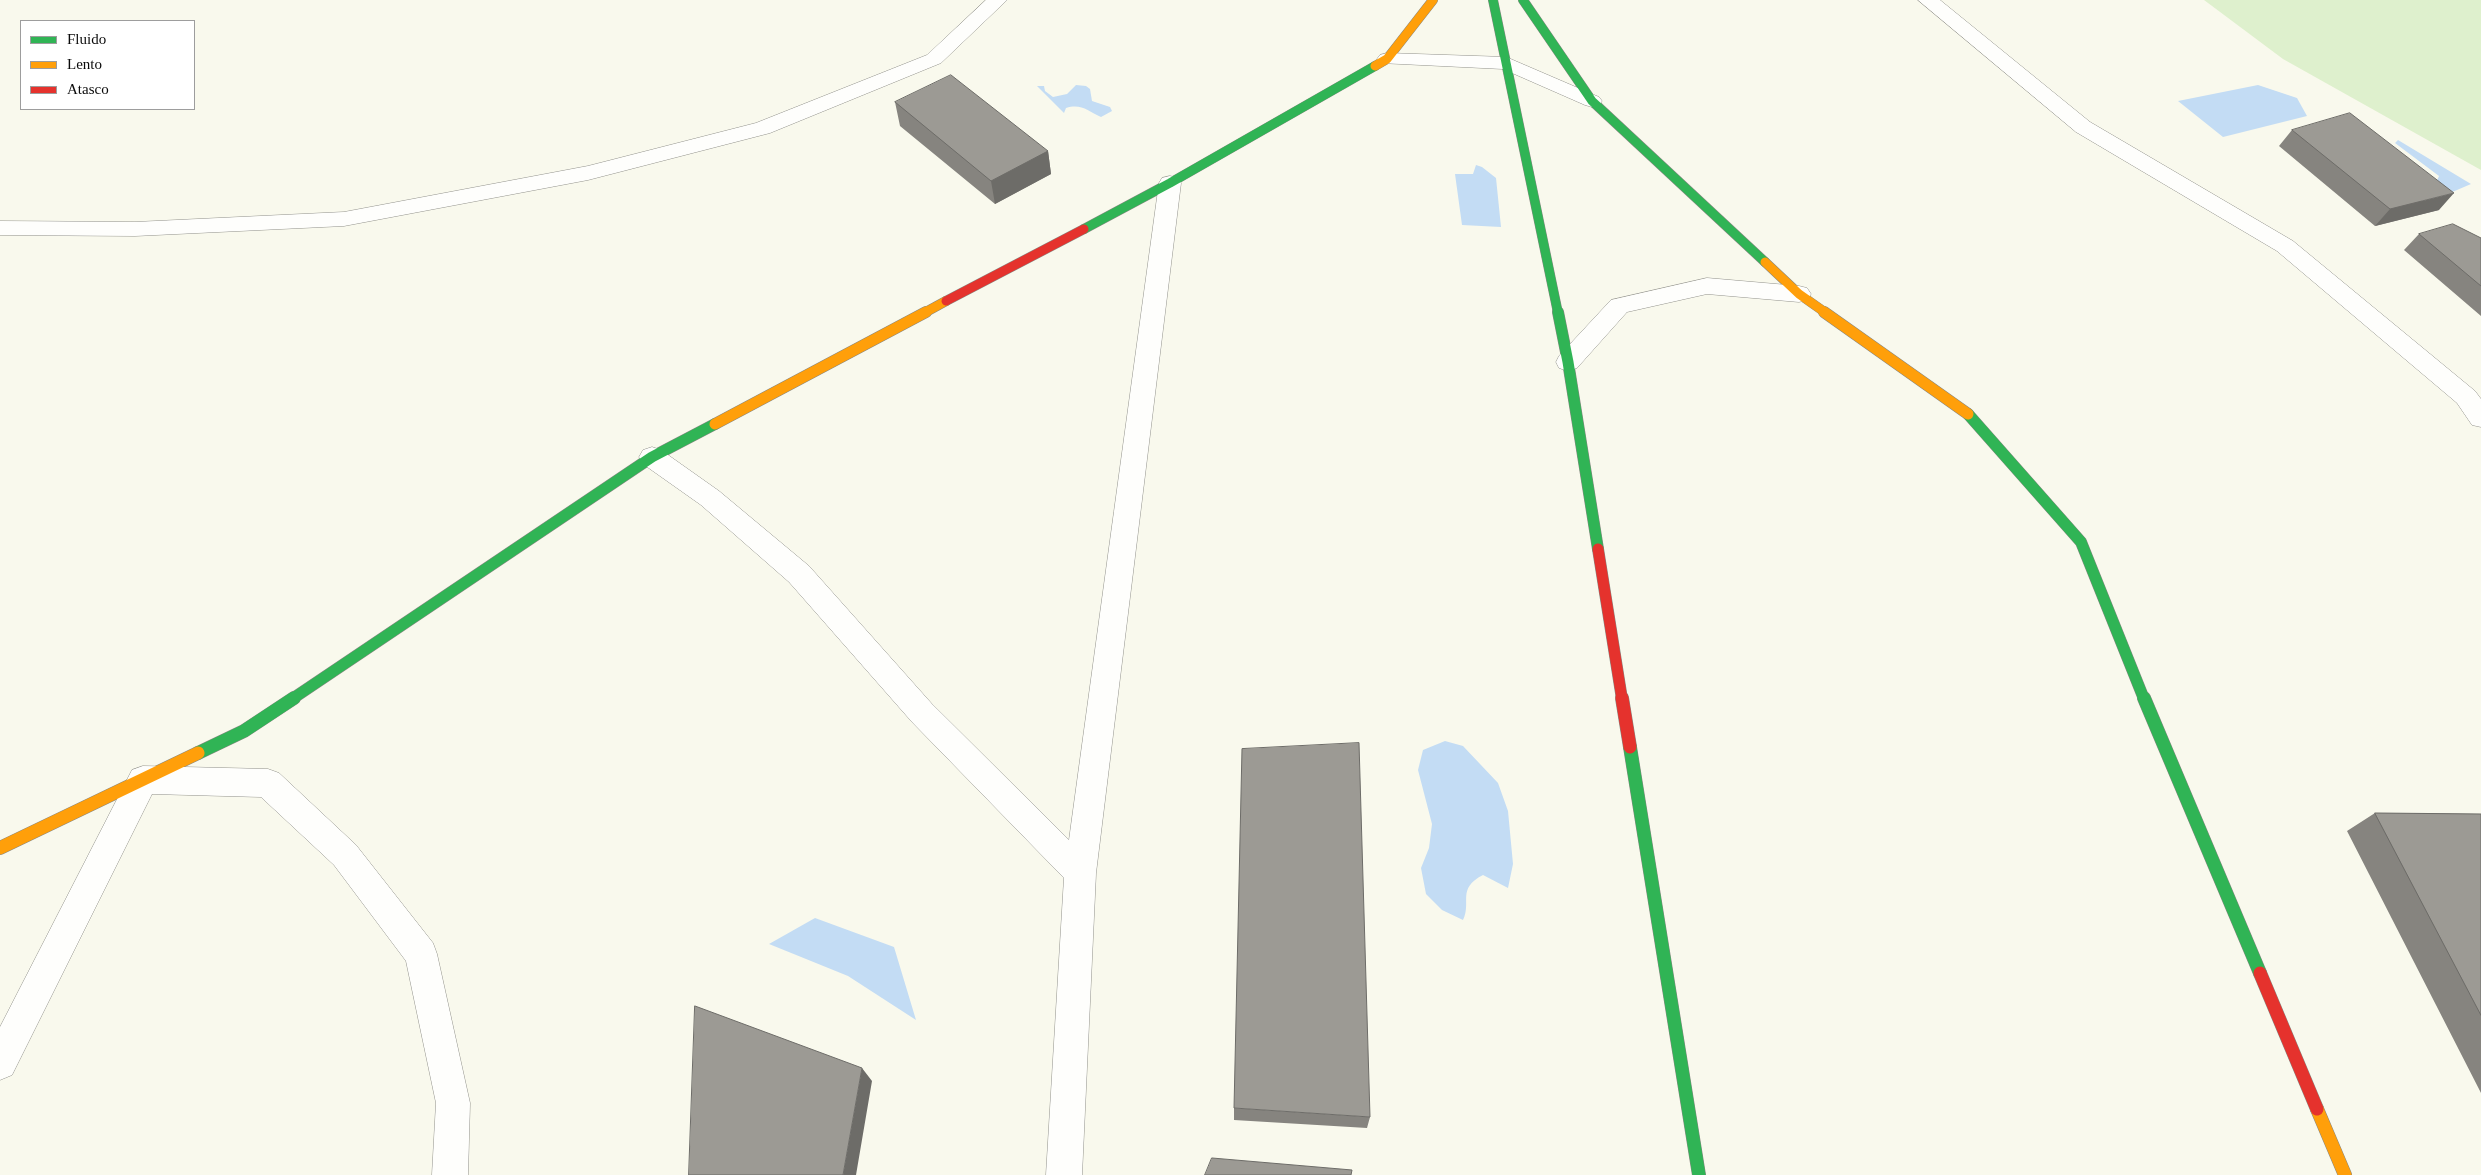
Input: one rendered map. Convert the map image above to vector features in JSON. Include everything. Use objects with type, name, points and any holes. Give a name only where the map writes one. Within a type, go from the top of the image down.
[{"type":"street","points":[[0,228],[135,230],[344,219],[588,173],[763,128],[934,59],[997,0]]},
{"type":"street","points":[[0,848],[244,731],[652,457],[1170,183],[1387,59],[1433,0]]},
{"type":"street","points":[[1493,0],[1568,362],[1699,1175]]},
{"type":"street","points":[[1523,0],[1592,100],[1799,294],[1971,416],[2081,542],[2118,637],[2345,1175]]},
{"type":"street","points":[[1928,0],[2083,127],[2285,246],[2466,397],[2481,418]]},
{"type":"street","points":[[1387,59],[1506,64],[1592,100]]},
{"type":"street","points":[[1064,1175],[1080,873],[1170,183]]},
{"type":"street","points":[[1568,362],[1619,306],[1707,286],[1799,294]]},
{"type":"street","points":[[652,457],[710,498],[799,574],[922,713],[1080,873]]},
{"type":"street","points":[[0,1063],[143,780]]},
{"type":"street","points":[[143,780],[268,783],[344,855],[421,954],[453,1103],[450,1175]]},
{"type":"green space","points":[[2204,0],[2481,0],[2481,170],[2283,59]]},
{"type":"water","points":[[1076,85],[1086,86],[1090,89],[1092,101],[1110,107],[1112,111],[1101,117],[1076,106],[1066,108],[1064,113],[1037,86],[1044,86],[1045,91],[1053,97],[1067,94]]},
{"type":"water","points":[[2258,85],[2297,98],[2307,116],[2223,137],[2178,101]]},
{"type":"water","points":[[2398,140],[2471,184],[2450,193],[2436,183],[2439,176],[2395,143]]},
{"type":"water","points":[[1476,165],[1482,167],[1496,178],[1501,227],[1462,225],[1455,174],[1473,174]]},
{"type":"water","points":[[1445,741],[1463,746],[1498,783],[1508,811],[1513,864],[1508,888],[1483,875],[1475,880],[1467,891],[1463,920],[1442,910],[1426,894],[1421,868],[1429,848],[1432,824],[1418,770],[1423,750]]},
{"type":"water","points":[[815,918],[894,947],[916,1020],[848,976],[769,944]]},
{"type":"building","points":[[951,75],[1048,151],[991,181],[895,102]]},
{"type":"building","points":[[2350,113],[2454,193],[2390,209],[2292,130]]},
{"type":"building","points":[[2453,224],[2481,238],[2481,286],[2419,234]]},
{"type":"building","points":[[1359,743],[1370,1117],[1234,1108],[1242,749]]},
{"type":"building","points":[[2375,813],[2481,814],[2481,1015]]},
{"type":"building","points":[[695,1006],[862,1068],[843,1175],[689,1175]]},
{"type":"building","points":[[1212,1158],[1352,1170],[1351,1175],[1205,1175]]},
{"type":"traffic: fast","points":[[1493,0],[1568,362],[1598,549]]},
{"type":"traffic: fast","points":[[1523,0],[1592,101],[1765,262]]},
{"type":"traffic: fast","points":[[1084,229],[1170,183],[1375,66]]},
{"type":"traffic: fast","points":[[1968,414],[2081,542],[2118,637],[2260,973]]},
{"type":"traffic: fast","points":[[198,753],[244,731],[652,457],[715,424]]},
{"type":"traffic: fast","points":[[1630,747],[1699,1175]]},
{"type":"traffic: slow","points":[[1375,66],[1387,59],[1433,0]]},
{"type":"traffic: slow","points":[[1765,262],[1799,294],[1968,414]]},
{"type":"traffic: slow","points":[[715,424],[946,301]]},
{"type":"traffic: slow","points":[[0,848],[198,753]]},
{"type":"traffic: slow","points":[[2317,1109],[2345,1175]]},
{"type":"traffic: jam","points":[[946,301],[1084,229]]},
{"type":"traffic: jam","points":[[1598,549],[1630,747]]},
{"type":"traffic: jam","points":[[2260,973],[2317,1109]]}]
